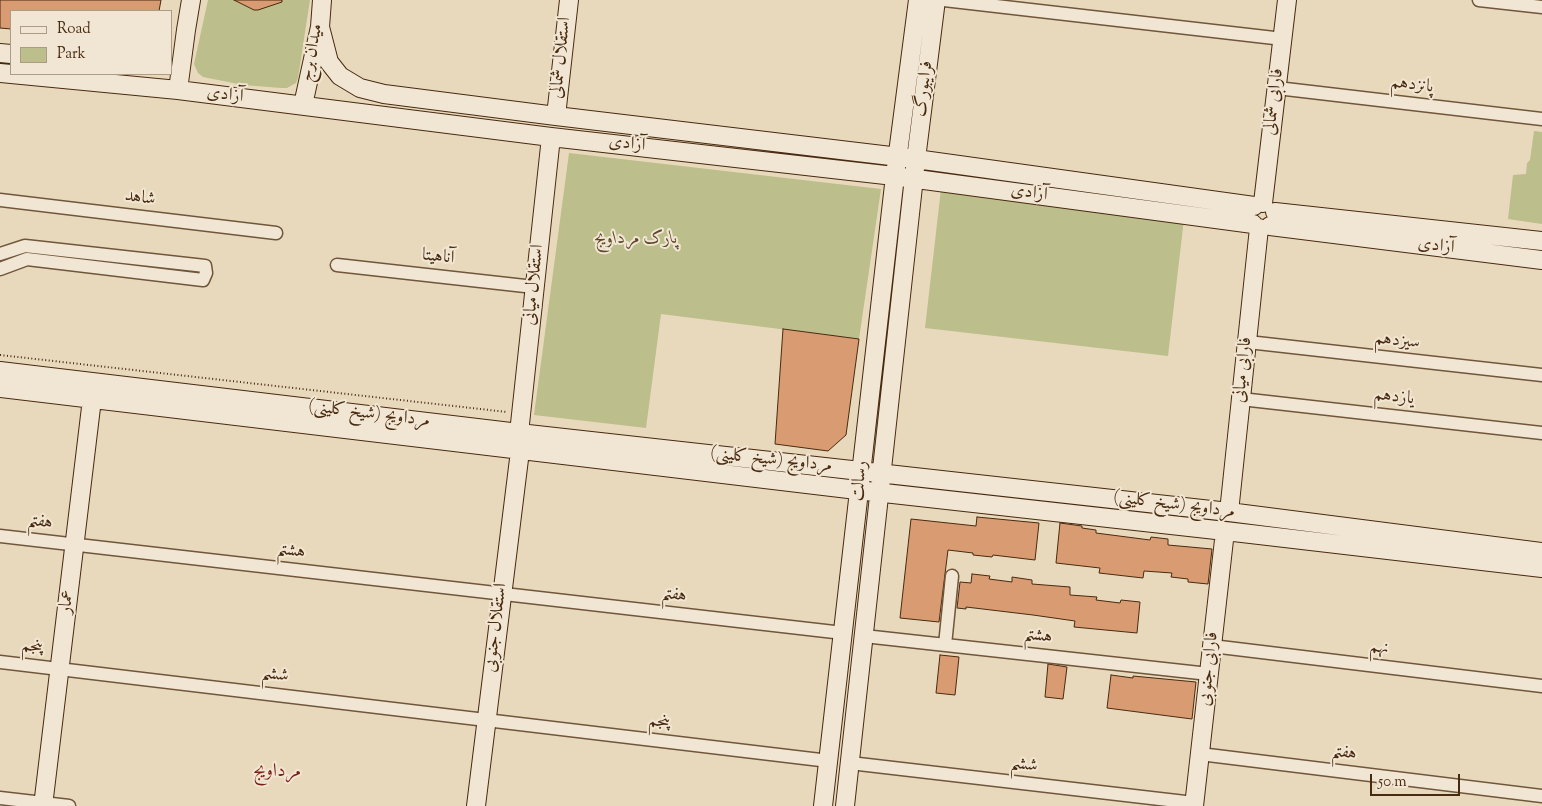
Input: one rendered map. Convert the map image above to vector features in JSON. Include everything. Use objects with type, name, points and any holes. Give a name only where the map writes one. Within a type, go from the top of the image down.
[{"type":"main road","points":[[178,90],[191,0]]},
{"type":"main road","name":"میدان برج","points":[[302,106],[320,27],[322,0]]},
{"type":"main road","name":"استقلال شمالی","points":[[556,116],[569,0]]},
{"type":"main road","name":"فرایبورگ","points":[[898,156],[918,0]]},
{"type":"main road","name":"فرایبورگ","points":[[914,178],[936,0]]},
{"type":"main road","name":"فارابی شمالی","points":[[1262,217],[1287,0]]},
{"type":"main road","name":"آزادی","points":[[320,27],[329,62],[340,76],[360,88],[384,94],[940,162],[1262,217],[1542,260]]},
{"type":"main road","points":[[172,49],[186,30]]},
{"type":"main road","name":"آزادی","points":[[21,75],[178,90],[551,137],[864,172],[942,183],[1262,217],[1542,241]]},
{"type":"main road","points":[[921,119],[940,162]]},
{"type":"main road","points":[[862,152],[882,147],[894,140],[901,131]]},
{"type":"main road","name":"استقلال میانی","points":[[519,432],[551,137]]},
{"type":"main road","name":"رسالت","points":[[824,806],[898,156]]},
{"type":"main road","points":[[864,172],[881,182],[887,190],[892,204]]},
{"type":"main road","name":"رسالت","points":[[882,473],[914,178]]},
{"type":"main road","points":[[910,208],[922,196],[942,183]]},
{"type":"main road","name":"فارابی میانی","points":[[1229,512],[1262,217]]},
{"type":"main road","name":"مرداویج (شیخ کلینی)","points":[[0,371],[1229,512],[1542,552]]},
{"type":"main road","name":"مرداویج (شیخ کلینی)","points":[[0,388],[860,491],[1542,568]]},
{"type":"main road","name":"عمار","points":[[44,804],[92,399]]},
{"type":"main road","name":"استقلال جنوبی","points":[[476,806],[520,450]]},
{"type":"main road","points":[[880,493],[882,473]]},
{"type":"main road","name":"رسالت","points":[[845,806],[880,493]]},
{"type":"main road","name":"فارابی جنوبی","points":[[1194,805],[1225,531]]},
{"type":"street","points":[[944,0],[1283,39]]},
{"type":"street","points":[[1479,0],[1542,7]]},
{"type":"street","name":"پانزدهم","points":[[1277,88],[1542,119]]},
{"type":"street","name":"شاهد","points":[[0,200],[276,233]]},
{"type":"street","points":[[0,254],[25,246],[205,266],[206,273],[203,280],[27,260],[0,268]]},
{"type":"street","name":"آناهیتا","points":[[337,265],[534,286]]},
{"type":"street","name":"سیزدهم","points":[[1248,342],[1542,375]]},
{"type":"street","name":"یازدهم","points":[[1241,399],[1542,433]]},
{"type":"street","name":"هفتم","points":[[0,536],[75,544]]},
{"type":"street","name":"هشتم","points":[[75,544],[502,594]]},
{"type":"street","points":[[945,645],[952,576]]},
{"type":"street","name":"هفتم","points":[[502,594],[843,633]]},
{"type":"street","name":"هشتم","points":[[864,636],[1209,674]]},
{"type":"street","name":"نهم","points":[[1212,646],[1542,686]]},
{"type":"street","name":"پنجم","points":[[0,662],[60,668]]},
{"type":"street","name":"ششم","points":[[60,668],[486,720]]},
{"type":"street","name":"پنجم","points":[[486,720],[829,760]]},
{"type":"street","name":"هفتم","points":[[1200,754],[1542,796]]},
{"type":"street","name":"ششم","points":[[850,763],[1194,805]]},
{"type":"street","points":[[0,798],[69,806]]},
{"type":"path","points":[[0,355],[521,413]]},
{"type":"green space","points":[[208,0],[310,0],[296,83],[287,88],[243,85],[203,77],[198,73],[194,64]]},
{"type":"green space","points":[[1534,131],[1542,132],[1542,224],[1508,219],[1513,175],[1526,174]]},
{"type":"green space","name":"پارک مرداویج","points":[[569,153],[881,189],[859,339],[661,314],[646,428],[534,415]]},
{"type":"green space","points":[[941,189],[1184,219],[1168,356],[925,328]]},
{"type":"building","points":[[0,0],[161,0],[159,10],[10,10],[10,29],[0,28]]},
{"type":"building","points":[[234,0],[282,0],[282,2],[254,10]]},
{"type":"building","points":[[783,329],[859,339],[846,435],[828,451],[775,444]]},
{"type":"building","points":[[977,517],[1039,523],[1035,560],[993,555],[992,557],[973,555],[973,553],[948,550],[939,622],[900,618],[911,519],[976,526]]},
{"type":"building","points":[[1060,523],[1082,526],[1082,528],[1096,530],[1096,533],[1150,540],[1151,537],[1168,539],[1168,545],[1212,549],[1208,584],[1188,582],[1188,579],[1171,577],[1172,573],[1144,571],[1143,578],[1099,573],[1100,568],[1056,563]]},
{"type":"building","points":[[972,574],[990,576],[989,579],[1012,582],[1012,577],[1032,580],[1032,584],[1070,587],[1070,595],[1097,597],[1096,600],[1120,603],[1121,600],[1140,602],[1137,633],[1074,627],[1075,621],[1033,615],[966,607],[966,609],[957,608],[960,582],[971,583]]},
{"type":"building","points":[[940,655],[959,657],[955,695],[936,693]]},
{"type":"building","points":[[1048,664],[1067,667],[1063,699],[1045,697]]},
{"type":"building","points":[[1111,675],[1196,682],[1192,719],[1107,708]]},
{"type":"district","name":"مرداویج","points":[[277,773]]}]
